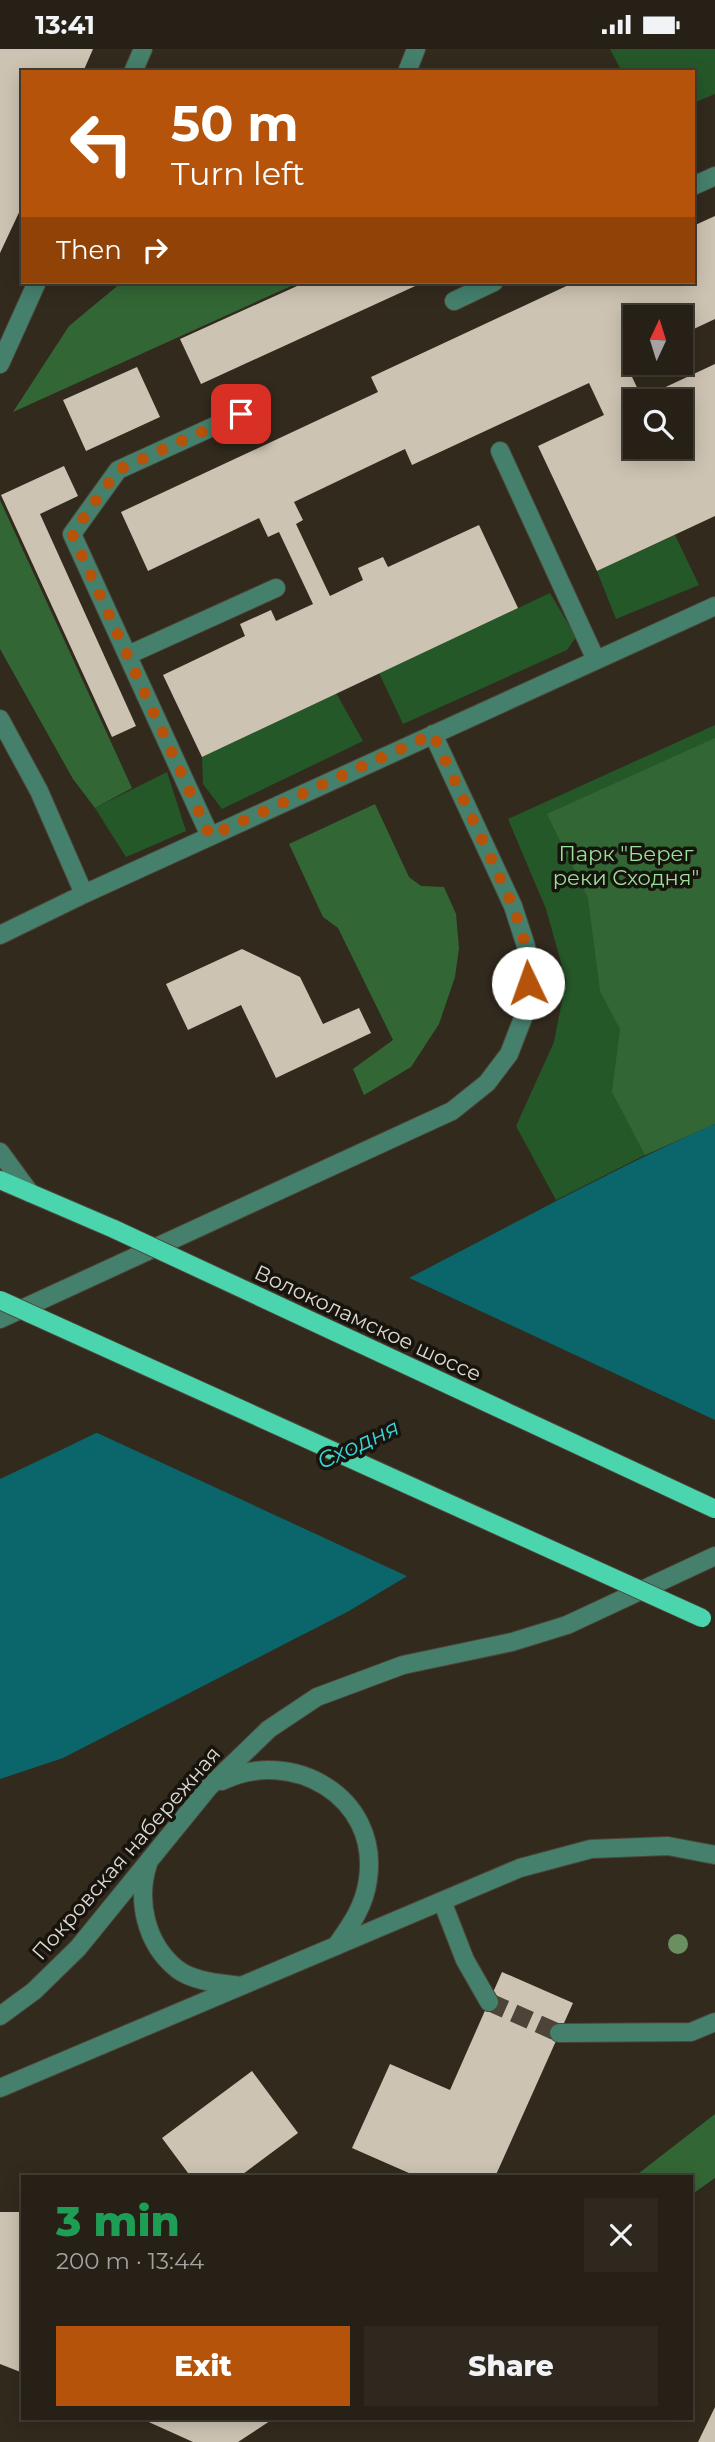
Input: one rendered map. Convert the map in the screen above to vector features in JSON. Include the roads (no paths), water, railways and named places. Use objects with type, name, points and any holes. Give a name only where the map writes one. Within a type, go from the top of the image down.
[{"type":"main road","name":"Волоколамское шоссе","points":[[0,1180],[114,1229],[715,1509]]},
{"type":"main road","points":[[0,1300],[709,1621]]},
{"type":"street","points":[[134,70],[143,49]]},
{"type":"street","points":[[408,70],[416,49]]},
{"type":"street","points":[[695,185],[715,176]]},
{"type":"street","points":[[0,364],[36,284]]},
{"type":"street","points":[[454,301],[490,284]]},
{"type":"street","points":[[210,836],[72,534],[118,470],[241,414]]},
{"type":"street","points":[[500,451],[596,660]]},
{"type":"street","points":[[128,655],[276,588]]},
{"type":"street","points":[[0,935],[36,916],[715,605]]},
{"type":"street","points":[[0,719],[39,791],[84,894]]},
{"type":"street","points":[[0,1319],[452,1111],[487,1083],[509,1054],[523,1018],[528,983],[526,946],[513,906],[433,734]]},
{"type":"street","points":[[0,946],[36,916]]},
{"type":"street","points":[[0,1152],[30,1193]]},
{"type":"street","name":"Покровская набережная","points":[[0,2016],[34,1991],[78,1948],[209,1787],[269,1729],[317,1697],[403,1665],[512,1642],[567,1625],[715,1556]]},
{"type":"street","points":[[209,1787],[236,1774],[265,1768],[295,1772],[318,1780],[338,1795],[355,1814],[365,1835],[369,1854],[369,1876],[365,1898],[353,1922],[335,1946]]},
{"type":"street","points":[[0,2088],[520,1868],[591,1849],[667,1846],[715,1855]]},
{"type":"street","points":[[150,1858],[142,1881],[142,1903],[148,1929],[159,1950],[178,1970],[207,1981],[241,1986]]},
{"type":"street","points":[[442,1901],[465,1960],[489,2002]]},
{"type":"street","points":[[559,2033],[691,2032],[715,2022]]},
{"type":"water","name":"Сходня","points":[[715,1124],[715,1435],[434,1560],[349,1611],[63,1758],[0,1779],[0,1479],[253,1357],[597,1180]]},
{"type":"tunnel","points":[[489,2002],[559,2033]]},
{"type":"park label","name":"Парк \"Берег реки Сходня\"","points":[[626,865]]}]
